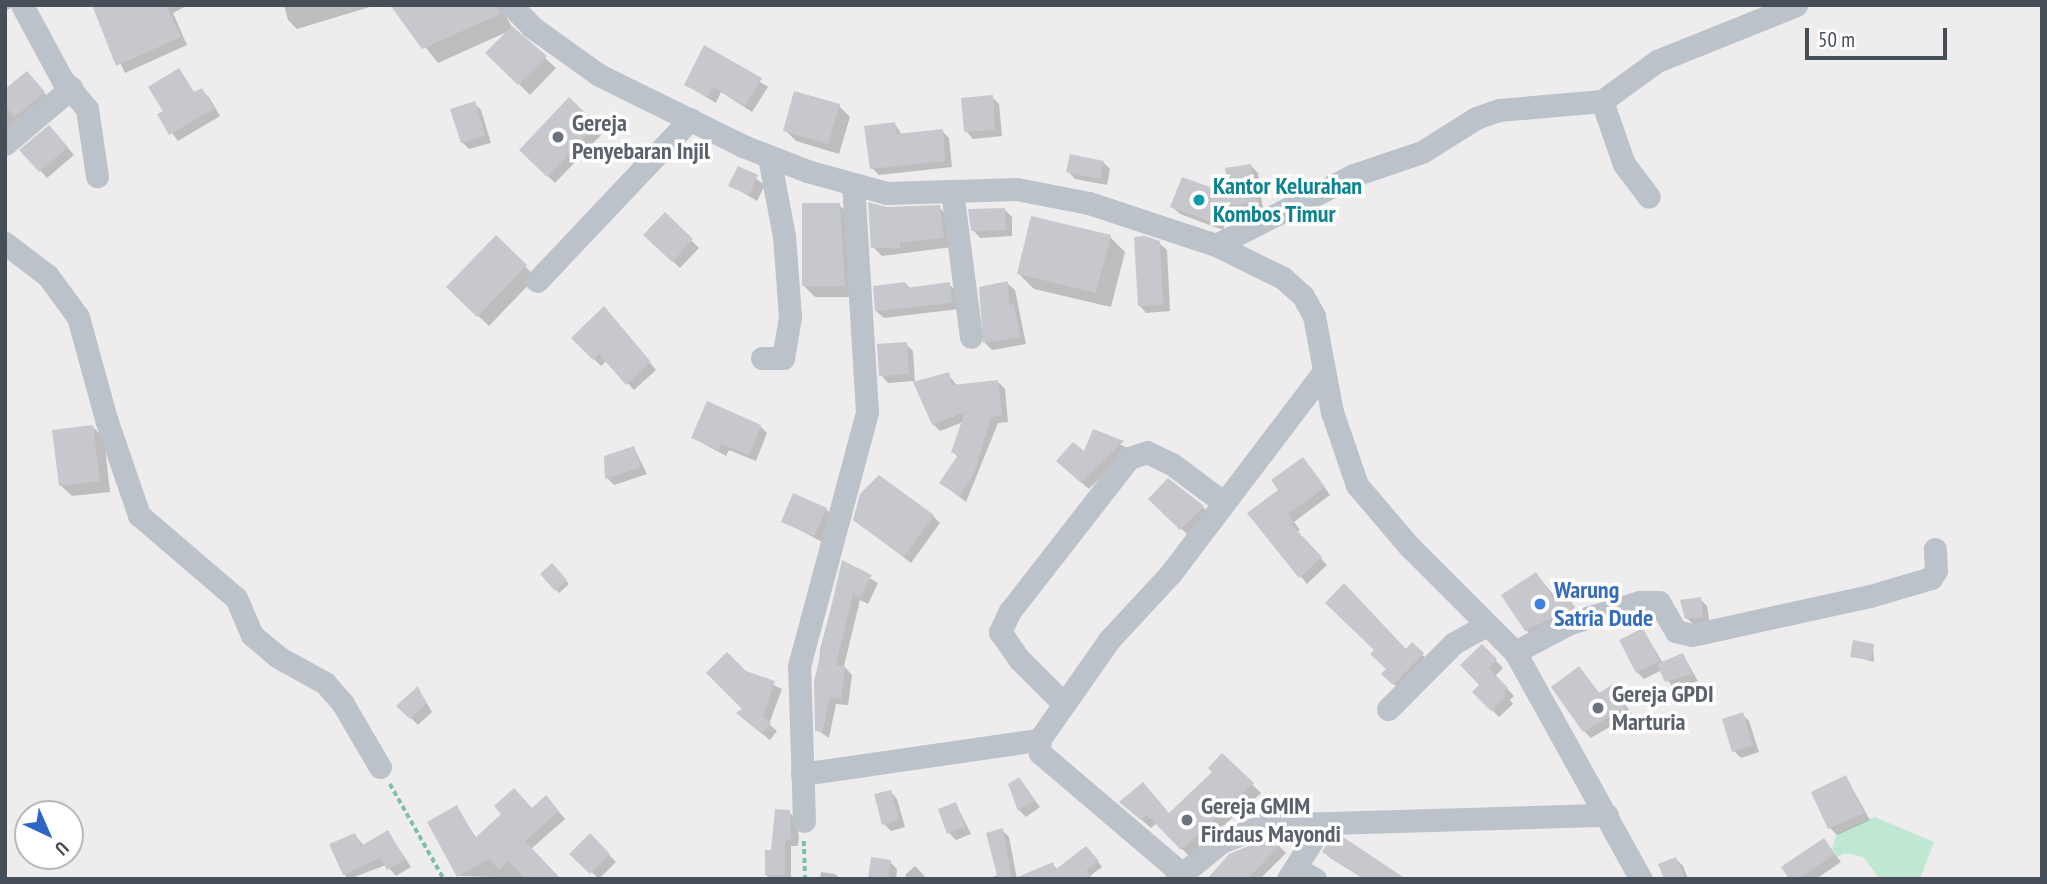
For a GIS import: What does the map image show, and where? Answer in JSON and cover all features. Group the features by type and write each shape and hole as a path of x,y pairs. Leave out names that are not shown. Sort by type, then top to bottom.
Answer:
{"street":[{"path":"511,5 532,27 599,75 769,157 853,186 887,192 1017,189 1089,203 1216,245 1283,278 1303,296 1321,338 1324,373 1357,485 1486,625 1515,652 1642,879"},
{"path":"1216,245 1240,229 1354,175 1422,152 1476,118 1499,110 1602,101 1657,61 1796,5"},
{"path":"19,9 92,124 97,176"},
{"path":"5,144 71,88"},
{"path":"1602,101 1624,164 1649,197"},
{"path":"537,281 690,119"},
{"path":"762,358 783,358 790,317 784,236 769,157"},
{"path":"804,821 799,666 867,412 853,186"},
{"path":"952,191 971,337"},
{"path":"5,243 48,276 78,317 106,419 139,515 236,598 252,635 278,657 325,683 343,704 380,767"},
{"path":"1324,373 1171,573 1109,640 1039,740 1040,753 1178,876 1245,829 1607,815"},
{"path":"1064,704 1000,632 1010,611 1129,458 1147,452 1172,464 1224,503"},
{"path":"1515,652 1570,623 1640,602 1658,602 1676,631 1692,635 1870,596 1931,578 1936,570 1935,550"},
{"path":"1388,709 1454,643 1486,625"},
{"path":"802,774 1039,740"},
{"path":"1300,875 1322,825"}],"path":[{"path":"380,767 444,879"},
{"path":"804,821 805,879"}],"green space":[{"path":"1875,817 1934,842 1920,879 1880,879 1863,857 1845,853 1837,857 1832,848 1837,834"}],"building":[{"path":"92,5 166,5 181,37 116,66"},
{"path":"390,5 497,5 500,14 422,49"},
{"path":"512,26 547,56 518,85 485,53"},
{"path":"704,45 762,78 745,106 713,87 708,97 684,85"},
{"path":"179,68 194,92 202,88 214,108 169,135 157,114 163,111 148,87"},
{"path":"27,71 45,92 15,117 5,106 5,89"},
{"path":"794,91 840,104 828,144 783,131"},
{"path":"993,95 995,130 964,132 961,98"},
{"name":"Gereja Penyebaran Injil","path":"569,97 597,124 547,177 519,150"},
{"path":"475,101 485,136 461,143 450,109"},
{"path":"895,122 897,134 943,129 945,161 870,169 864,126"},
{"path":"49,125 68,147 39,172 19,150"},
{"path":"1070,154 1104,161 1100,179 1066,172"},
{"path":"1251,164 1257,202 1222,207 1216,224 1170,207 1182,177 1229,194 1225,168"},
{"path":"738,166 758,175 749,195 728,186"},
{"path":"868,202 887,207 940,205 944,238 900,243 900,248 871,248"},
{"path":"802,203 840,203 845,286 802,286"},
{"path":"1005,208 1006,230 971,231 968,209"},
{"path":"665,212 693,239 672,262 643,235"},
{"path":"1031,216 1111,235 1096,293 1017,274"},
{"path":"496,235 527,265 477,317 446,287"},
{"path":"1145,236 1160,241 1163,305 1138,306 1134,237"},
{"path":"1008,281 1009,304 1014,305 1020,337 983,343 979,287"},
{"path":"905,282 906,288 950,282 952,303 875,311 873,286"},
{"path":"604,306 651,362 626,385 599,354 593,360 571,338"},
{"path":"907,342 909,374 879,376 877,344"},
{"path":"949,372 952,385 998,380 1002,415 991,417 974,474 959,496 939,483 958,455 951,452 965,412 932,425 913,382"},
{"path":"707,401 761,425 749,455 721,444 719,450 691,438"},
{"path":"93,425 100,481 59,486 52,430"},
{"path":"1093,429 1124,441 1081,483 1056,461 1073,442 1084,451"},
{"path":"634,446 641,467 605,479 604,456"},
{"path":"1303,457 1325,487 1288,514 1294,522 1291,524 1322,557 1299,578 1247,513 1278,490 1271,480"},
{"path":"879,475 934,515 904,557 853,520 860,494"},
{"path":"1168,478 1204,506 1180,530 1148,499"},
{"path":"793,493 827,508 814,536 781,522"},
{"path":"842,560 872,575 860,598 853,594 836,665 845,666 841,699 830,697 822,732 815,731 814,682"},
{"path":"552,563 567,580 555,591 540,574"},
{"name":"Warung Satria Dude","path":"1536,572 1554,599 1564,592 1575,607 1525,631 1501,595"},
{"path":"1344,583 1406,649 1412,642 1424,653 1393,685 1381,674 1386,669 1370,654 1374,650 1325,603"},
{"path":"1701,597 1703,618 1685,619 1680,600"},
{"path":"1643,628 1660,661 1636,673 1619,640"},
{"path":"1853,640 1874,644 1871,660 1850,657"},
{"path":"1482,644 1497,659 1489,668 1508,688 1504,692 1507,696 1491,711 1472,692 1479,685 1460,665"},
{"path":"727,652 746,671 775,681 763,716 771,723 762,734 736,713 742,709 706,673"},
{"path":"1683,653 1692,674 1665,682 1657,664"},
{"path":"1579,666 1599,693 1613,684 1627,707 1583,732 1551,687"},
{"path":"418,686 426,704 410,719 396,706"},
{"path":"1743,712 1753,745 1732,752 1722,719"},
{"path":"1222,753 1254,783 1181,850 1147,815 1141,820 1119,802 1143,782 1169,813 1212,772 1208,768"},
{"path":"1846,775 1864,813 1828,829 1811,792"},
{"path":"1019,777 1035,800 1018,811 1008,784"},
{"path":"514,788 532,808 546,795 559,811 525,841 561,879 525,879 509,861 499,870 489,859 457,877 427,822 457,805 475,838 501,814 494,806"},
{"path":"891,790 899,820 882,825 874,794"},
{"path":"956,802 965,827 947,834 938,809"},
{"path":"775,809 790,810 791,840 785,839 785,875 765,875 765,850 771,850"},
{"path":"1003,828 1012,879 998,879 986,833"},
{"path":"388,830 405,860 387,870 380,858 343,875 329,844 355,833 361,846"},
{"path":"590,833 610,854 590,874 569,854"},
{"path":"1331,837 1343,837 1406,879 1365,879 1322,852"},
{"path":"1824,838 1835,854 1798,879 1789,879 1781,867"},
{"path":"1266,839 1275,839 1280,845 1247,879 1207,879 1229,854"},
{"path":"1086,846 1099,861 1086,871 1094,879 1013,879 1053,862 1055,870"},
{"path":"871,857 891,860 888,879 868,879"},
{"path":"1676,857 1685,879 1664,879 1658,864"}],"place":[{"name":"Gereja Penyebaran Injil","path":"558,137"},
{"name":"Kantor Kelurahan Kombos Timur","path":"1199,200"},
{"name":"Warung Satria Dude","path":"1540,604"},
{"name":"Gereja GPDI Marturia","path":"1598,708"},
{"name":"Gereja GMIM Firdaus Mayondi","path":"1187,820"}]}
